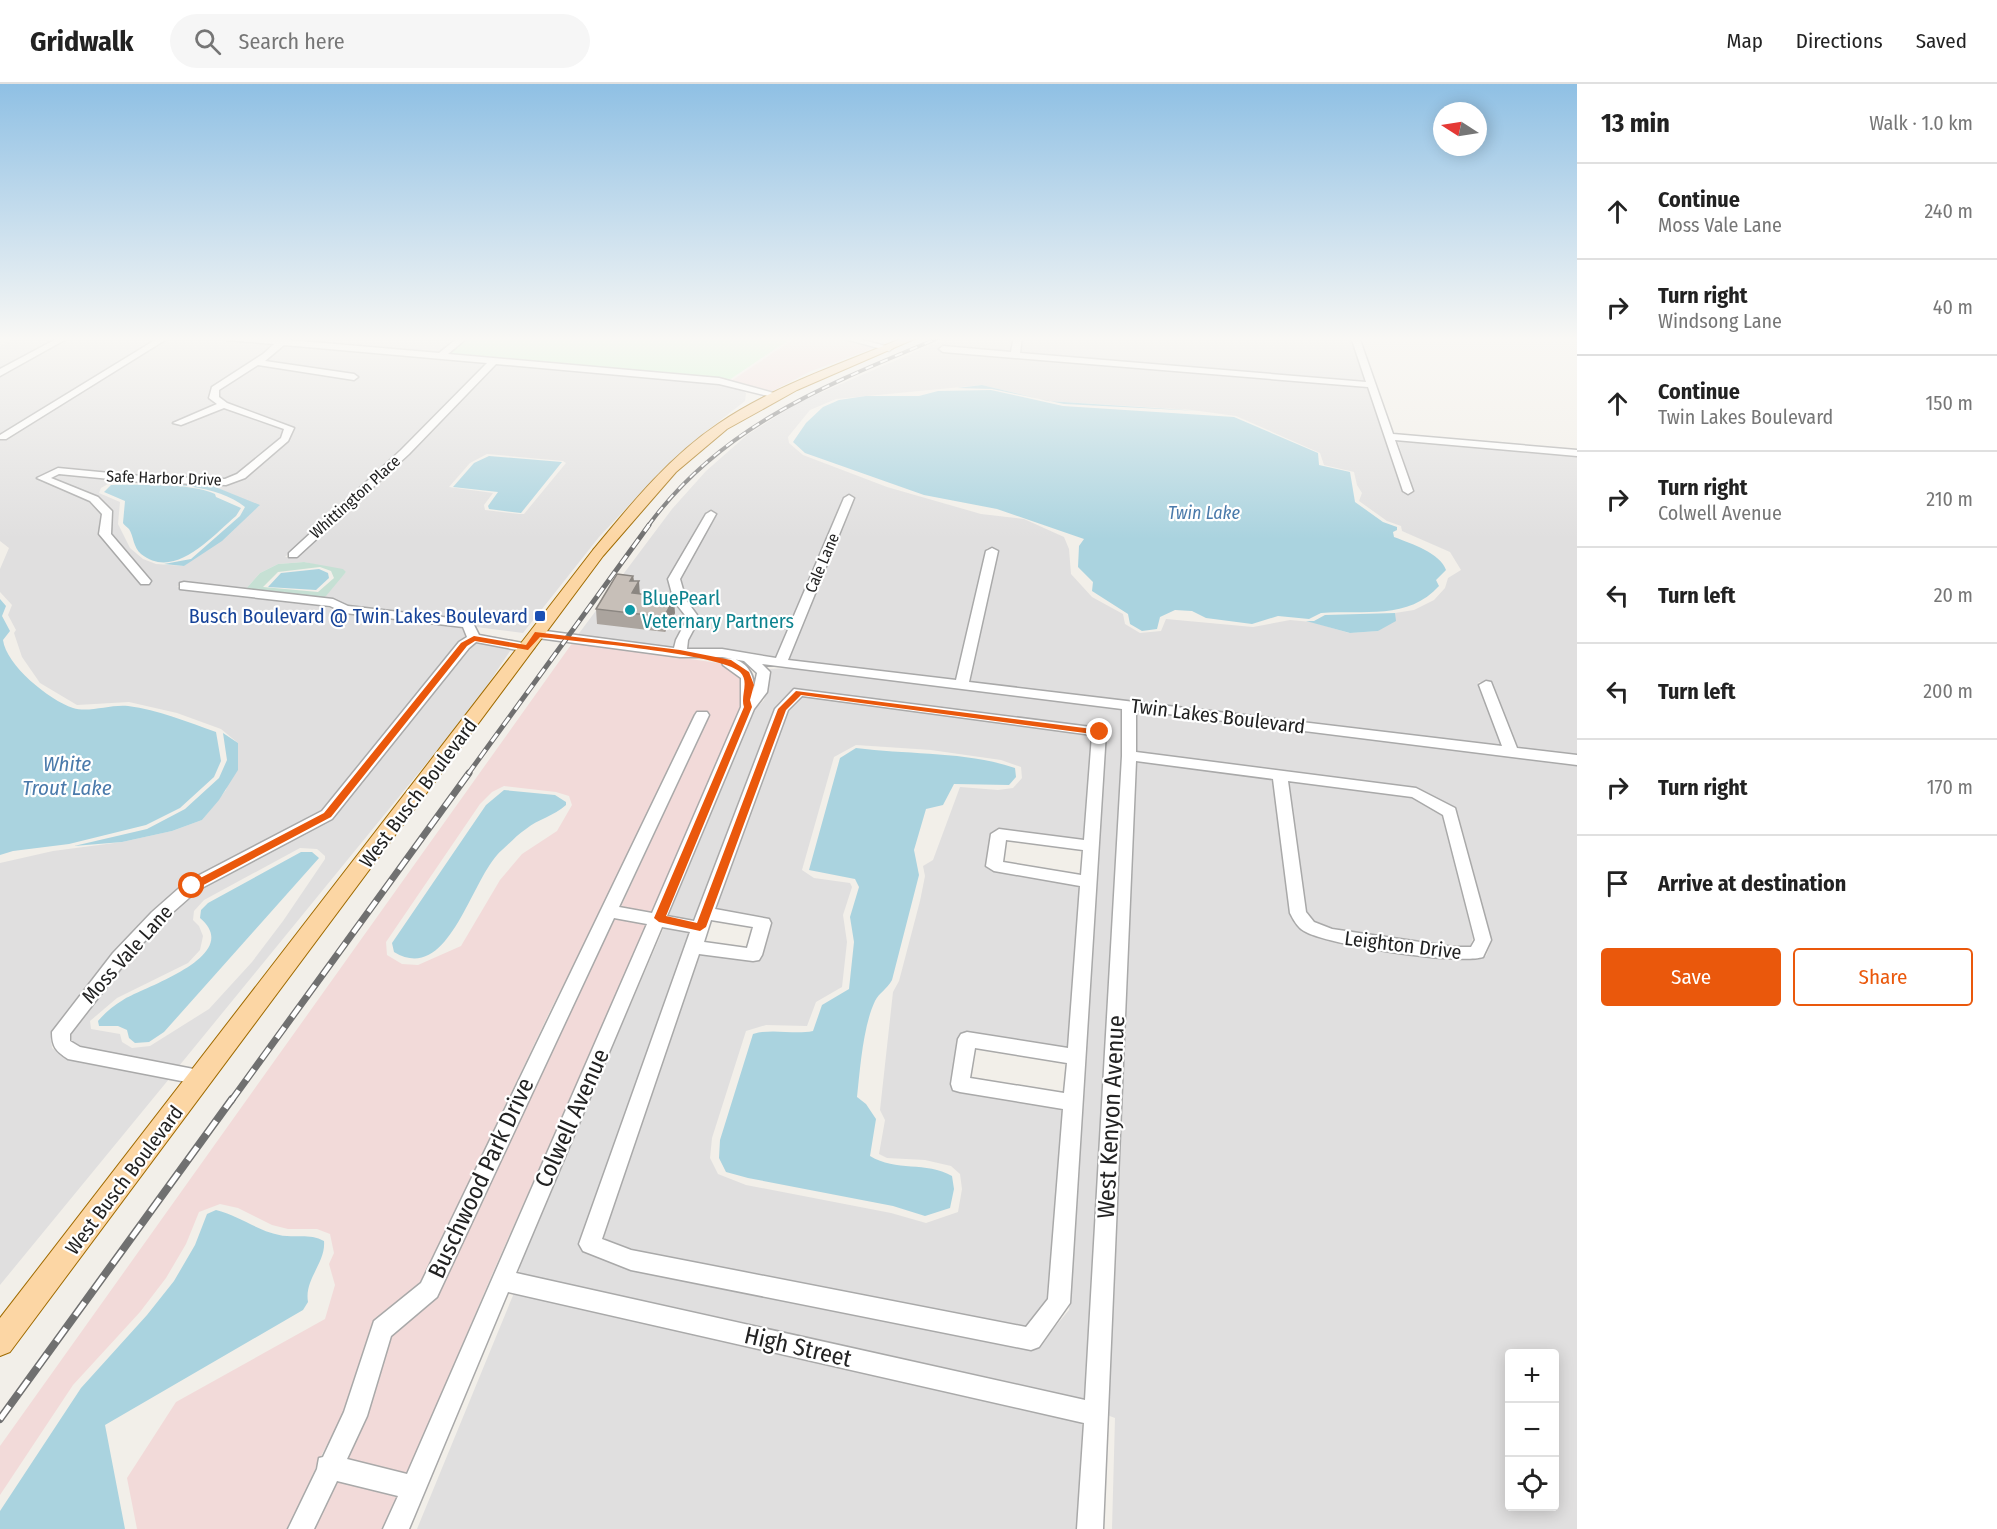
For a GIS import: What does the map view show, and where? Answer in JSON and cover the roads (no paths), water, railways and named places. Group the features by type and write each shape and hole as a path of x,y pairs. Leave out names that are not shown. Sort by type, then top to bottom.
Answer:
{"main road":[{"name":"West Busch Boulevard","path":"0,1342 598,553 654,486 723,427 760,404"}],"street":[{"path":"3,437 56,404"},
{"name":"Whittington Place","path":"293,555 405,452 452,404"},
{"path":"1380,404 1408,491"},
{"path":"178,423 224,405"},
{"name":"Safe Harbor Drive","path":"145,581 105,534 108,513 94,499 42,478 58,471 179,482 226,482 241,476 285,439 289,428 224,405"},
{"path":"1391,437 1577,453"},
{"name":"Cale Lane","path":"784,663 849,498"},
{"path":"680,652 682,640 691,623 691,615 680,601 674,579 711,514"},
{"path":"962,684 992,551"},
{"path":"184,586 333,603 345,609 468,624 474,638"},
{"name":"Twin Lakes Boulevard","path":"474,638 680,652 705,651 753,661"},
{"name":"Moss Vale Lane","path":"202,1077 75,1054 61,1044 61,1032 119,958 158,916 192,886 327,815 464,645 474,638"},
{"name":"Twin Lakes Boulevard","path":"680,652 728,662 784,663 1577,760"},
{"name":"Colwell Avenue","path":"396,1529 748,707 757,699 762,686 763,672 753,661"},
{"name":"Colwell Avenue","path":"728,662 740,668 748,676 750,685 746,700 748,707"},
{"path":"1486,686 1511,752"},
{"path":"799,692 1100,732 1089,882 1059,1303 1031,1339 631,1260 590,1244 693,947 782,709 799,692"},
{"name":"West Kenyon Avenue","path":"1090,1529 1129,756 1129,705"},
{"name":"Buschwood Park Drive","path":"301,1529 328,1467 355,1416 382,1329 429,1290 560,1010 611,911 702,715"},
{"name":"Leighton Drive","path":"1129,756 1280,775 1416,793 1450,812 1483,940 1478,953 1454,953 1329,936 1308,926 1299,913 1280,775"},
{"path":"1089,882 994,866 999,834 1091,846"},
{"path":"611,911 659,918 763,923 753,955 693,947"},
{"path":"1073,1103 960,1084 967,1039 1077,1057"},
{"name":"High Street","path":"501,1280 1095,1414"},
{"path":"328,1467 414,1488"}],"water":[{"name":"Twin Lake","path":"829,404 1056,404 1234,417 1318,453 1319,465 1350,472 1355,502 1383,522 1397,527 1397,530 1393,532 1394,537 1432,554 1446,570 1436,580 1439,586 1427,597 1400,609 1321,613 1309,619 1278,616 1252,624 1206,618 1192,611 1175,610 1160,617 1157,629 1142,631 1130,624 1128,614 1092,591 1093,582 1078,567 1079,546 1084,539 997,509 924,495 805,453 793,442 806,423"},
{"path":"1072,404 1102,404 1200,411"},
{"path":"489,456 562,462 521,513 489,509 488,506 498,492 453,487 474,463"},
{"path":"146,480 208,484 260,505 222,541 184,566 164,564 191,559 240,516 245,507 216,492 199,488 181,485 111,483"},
{"path":"111,485 164,485 205,490 241,508 236,516 192,553 167,562 154,561 138,551 129,529 123,523 125,501 104,492"},
{"path":"319,569 328,573 329,578 316,590 268,587 281,573"},
{"name":"White Trout Lake","path":"0,599 6,606 2,616 10,631 3,640 6,650 20,670 41,690 73,708 86,710 128,706 150,710 216,732 221,761 214,777 180,808 146,825 69,844 13,851 0,855"},
{"path":"1395,613 1396,621 1378,631 1350,633 1306,621 1314,621 1325,615"},
{"path":"223,733 238,743 238,770 219,800 202,820 172,831 122,842 74,846 147,829 185,809 219,778 227,760"},
{"path":"856,748 957,756 1015,768 1016,777 1009,785 954,784 943,805 926,809 914,850 919,875 892,980 875,1001 865,1035 857,1097 866,1104 876,1119 870,1156 890,1164 932,1169 952,1176 954,1189 950,1208 925,1216 893,1206 726,1172 719,1158 720,1140 753,1034 813,1031 822,1005 849,989 854,942 850,917 859,887 855,879 809,870 840,758"},
{"path":"504,790 555,795 566,802 566,805 531,826 502,850 491,863 445,942 430,954 413,958 394,952 392,943 486,805"},
{"path":"301,852 312,852 319,858 164,1032 149,1042 135,1043 129,1038 127,1030 118,1026 99,1026 98,1021 116,1004 168,978 201,957 210,945 210,932 200,918 201,910 208,903"},
{"path":"216,1210 278,1235 310,1237 324,1241 322,1257 309,1286 308,1302 303,1310 105,1425 125,1529 0,1529 0,1511 81,1388 147,1315 174,1281 195,1245 207,1214"}],"railway":[{"path":"648,526 677,491 709,460 744,434 793,404"},
{"path":"468,774 649,525"},
{"path":"231,1101 469,773"},
{"path":"0,1419 232,1099"}],"place":[{"name":"BluePearl Veternary Partners","path":"630,610"},
{"name":"Busch Boulevard @ Twin Lakes Boulevard","path":"540,616"}]}
